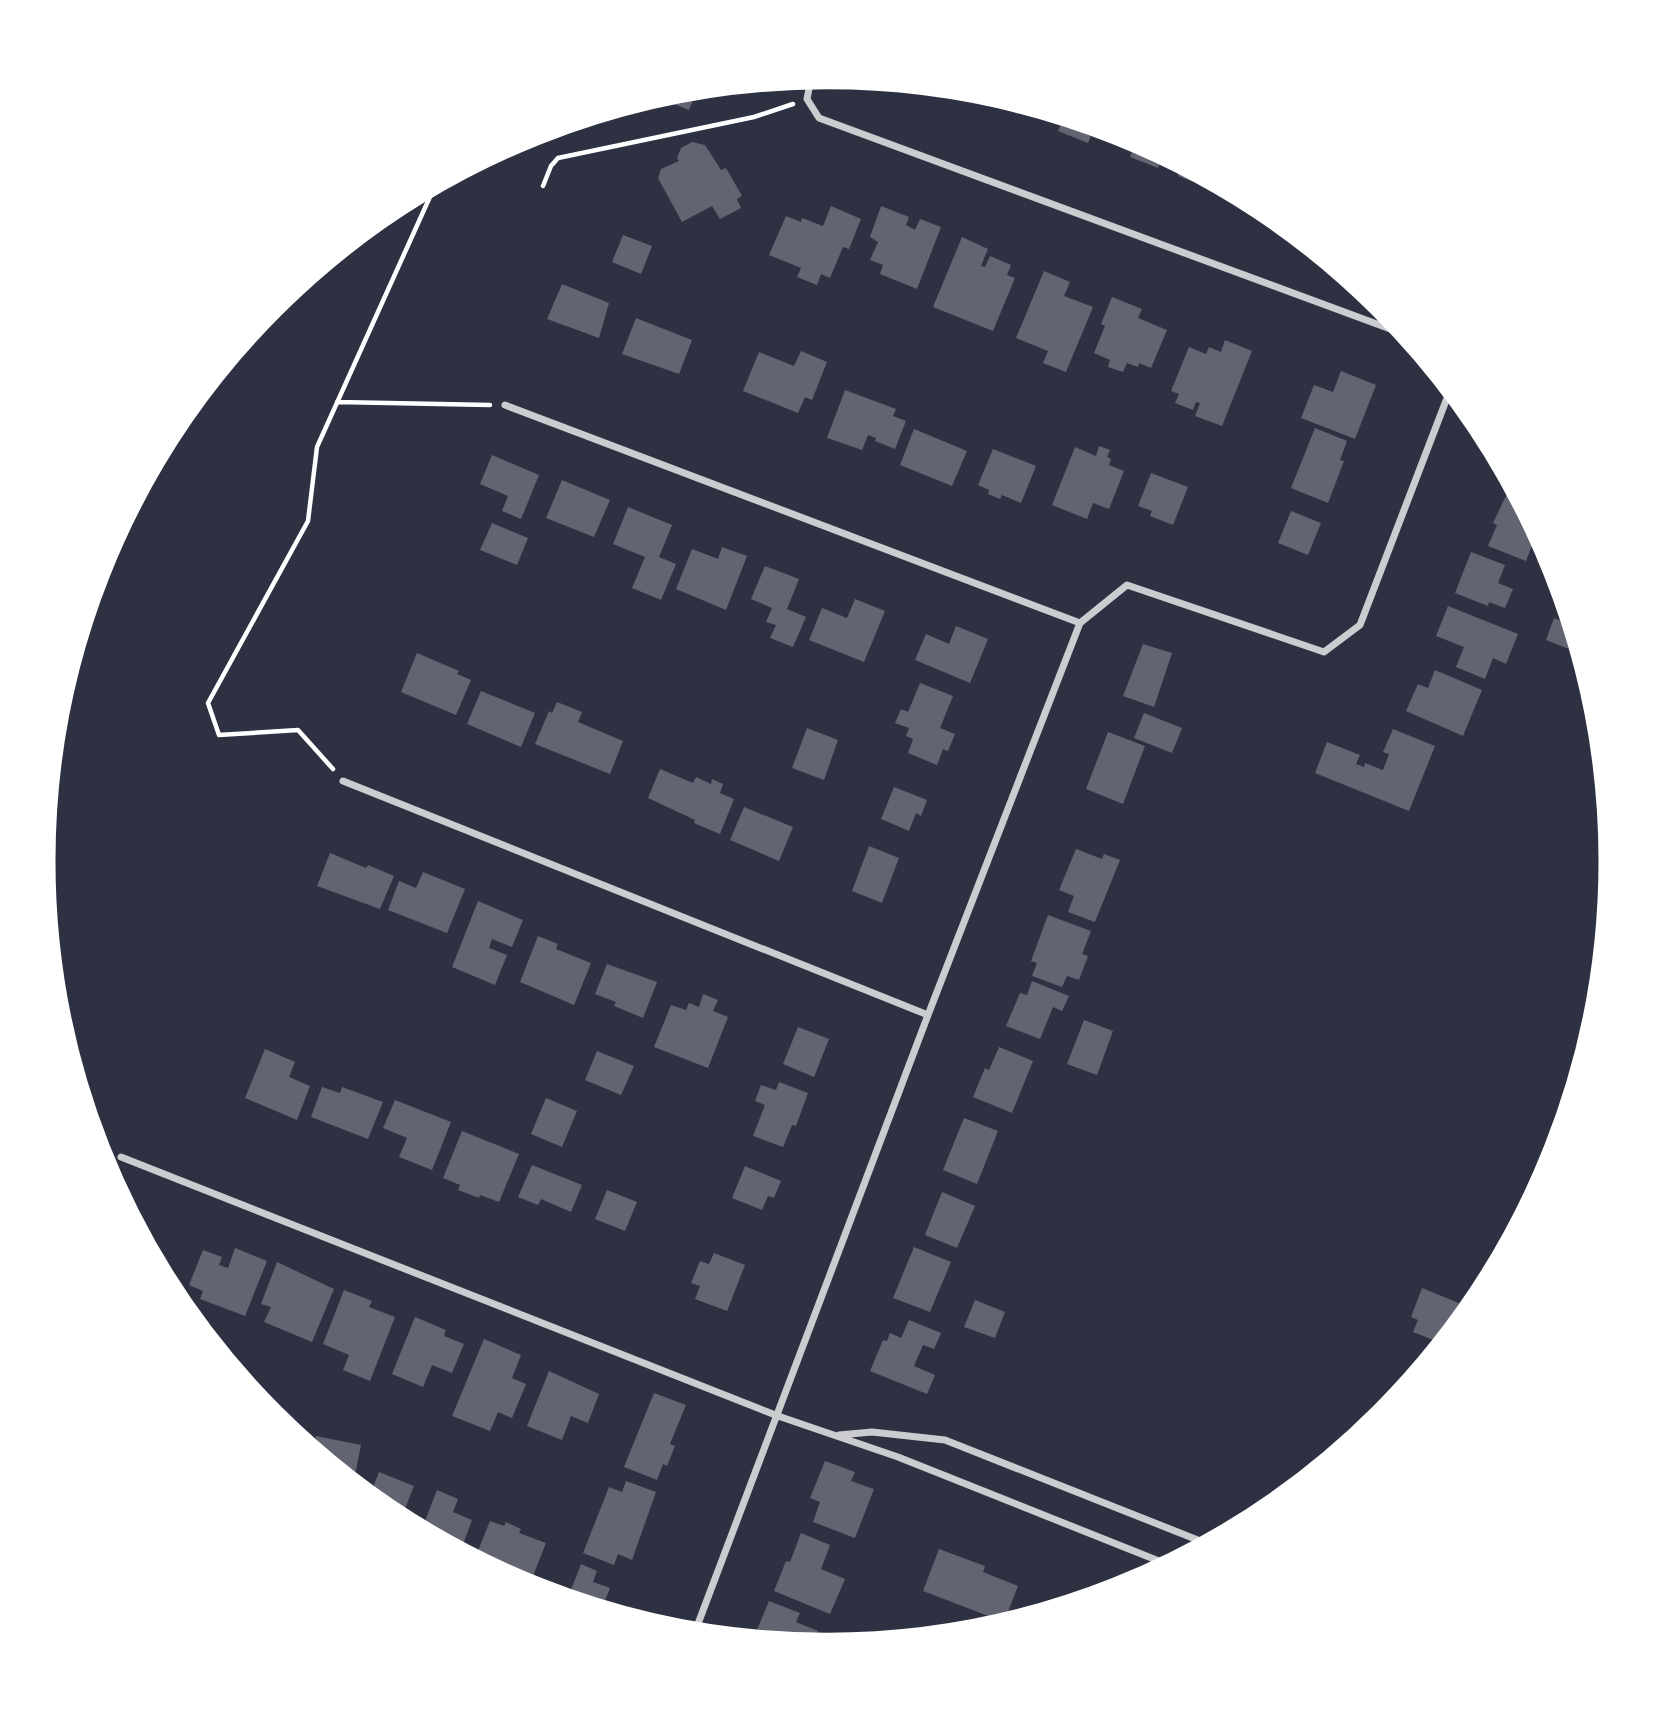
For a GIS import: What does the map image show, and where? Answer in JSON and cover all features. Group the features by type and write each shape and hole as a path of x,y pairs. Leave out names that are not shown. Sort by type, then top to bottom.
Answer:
{"street":[{"path":"810,85 807,99 819,118 1394,330"},
{"path":"697,1627 928,1015 1080,623 1127,585 1324,652 1360,625 1448,395"},
{"path":"505,405 1080,623"},
{"path":"343,781 928,1015"},
{"path":"121,1157 778,1416 898,1457 1162,1562"},
{"path":"835,1435 872,1432 946,1440 1202,1542"}],"path":[{"path":"543,186 551,166 558,158 754,117 807,99"},
{"path":"343,781 298,730 219,735 208,703 308,521 317,447 431,194"},
{"path":"337,402 505,405"}],"building":[{"path":"694,97 689,110 668,102"},
{"path":"981,101 1020,109 1018,114"},
{"path":"1062,121 1092,132 1088,143 1058,131"},
{"path":"692,142 705,145 721,170 726,168 742,196 737,199 741,208 720,219 712,206 682,222 658,178 661,169 679,161 677,158 681,148"},
{"path":"1134,148 1161,160 1158,168 1130,157"},
{"path":"1180,170 1208,185 1207,187 1178,176"},
{"path":"831,206 861,219 849,249 843,247 830,278 821,274 817,285 797,277 801,268 769,255 786,216 801,222 802,218 823,226"},
{"path":"881,206 909,217 906,225 915,230 920,219 941,227 917,289 880,274 883,265 870,260 878,242 870,237"},
{"path":"623,235 652,246 641,274 612,262"},
{"path":"962,237 988,249 981,266 985,267 990,256 1011,265 1007,275 1015,278 993,331 933,307"},
{"path":"1044,271 1070,282 1064,296 1093,307 1066,372 1043,363 1048,351 1016,338"},
{"path":"562,284 609,303 599,338 547,319"},
{"path":"1112,297 1142,309 1138,318 1167,330 1151,368 1139,363 1138,367 1127,363 1123,372 1108,367 1110,360 1094,353 1105,326 1101,324"},
{"path":"636,318 692,340 679,374 622,354"},
{"path":"1225,340 1252,351 1222,426 1195,416 1200,403 1196,402 1193,410 1175,403 1179,394 1171,391 1189,347 1206,354 1209,347 1221,352"},
{"path":"801,351 827,362 812,400 805,397 798,413 743,391 759,352 794,366"},
{"path":"1341,371 1376,385 1355,439 1301,418 1314,385 1333,392"},
{"path":"845,390 896,409 893,416 906,421 895,449 875,441 876,438 868,435 862,450 827,438"},
{"path":"1315,428 1347,441 1340,460 1344,461 1328,503 1291,488"},
{"path":"914,429 967,451 952,486 900,465"},
{"path":"1099,446 1110,450 1107,457 1111,459 1109,465 1124,471 1109,509 1093,503 1087,519 1052,505 1075,447 1096,456"},
{"path":"993,449 1036,466 1021,503 1002,495 1000,499 988,494 989,490 978,485"},
{"path":"492,455 539,475 521,519 502,511 508,496 480,484"},
{"path":"1151,473 1188,487 1173,525 1150,516 1152,511 1138,506"},
{"path":"562,480 610,500 594,537 546,518"},
{"path":"1509,490 1534,540 1526,561 1488,546 1497,525 1493,523"},
{"path":"628,507 672,525 659,557 676,564 661,600 632,588 645,557 613,544"},
{"path":"1291,511 1321,523 1308,555 1278,543"},
{"path":"492,523 528,538 517,565 480,550"},
{"path":"722,547 747,556 726,610 676,589 692,549 718,559"},
{"path":"1471,552 1505,565 1498,583 1513,589 1505,608 1489,602 1488,606 1455,593"},
{"path":"765,566 799,579 787,609 806,617 793,647 770,638 776,625 766,622 772,608 751,599"},
{"path":"855,599 885,611 864,662 809,640 822,608 847,618"},
{"path":"1448,606 1518,634 1506,664 1493,658 1485,679 1456,667 1464,647 1436,636"},
{"path":"1554,618 1566,623 1575,652 1546,640"},
{"path":"956,626 988,639 970,683 915,660 926,634 949,644"},
{"path":"1143,644 1172,653 1154,707 1123,696"},
{"path":"417,653 459,671 457,674 471,680 456,715 401,692"},
{"path":"1435,670 1482,690 1463,736 1406,711 1418,684 1428,688"},
{"path":"920,683 953,696 940,728 955,734 948,751 943,749 937,765 908,753 913,739 906,736 909,728 895,723 901,709 908,712"},
{"path":"481,691 535,713 521,747 467,724"},
{"path":"557,702 582,712 578,722 623,741 610,774 535,744 549,711 552,713"},
{"path":"1144,713 1182,728 1172,753 1134,738"},
{"path":"807,728 838,740 824,780 792,768"},
{"path":"1393,729 1435,746 1409,811 1315,773 1327,742 1360,755 1356,764 1364,767 1365,763 1383,770 1389,754 1383,752"},
{"path":"1108,732 1145,746 1123,804 1086,789"},
{"path":"660,769 693,783 696,777 711,784 712,779 723,784 720,793 734,799 720,834 648,798"},
{"path":"894,787 927,800 921,816 916,813 909,831 881,819"},
{"path":"744,807 793,827 779,861 730,840"},
{"path":"869,846 899,858 882,903 852,891"},
{"path":"1076,849 1102,859 1104,854 1120,860 1095,922 1068,912 1074,896 1059,890"},
{"path":"330,853 394,876 380,909 317,886"},
{"path":"423,872 465,889 447,933 388,910 399,881 416,888"},
{"path":"478,901 523,920 512,947 492,939 489,948 507,955 495,985 452,967"},
{"path":"1048,915 1091,931 1082,954 1088,956 1079,980 1067,976 1062,987 1032,976 1037,963 1031,961"},
{"path":"538,936 558,944 556,949 591,963 574,1005 520,982"},
{"path":"607,964 657,982 643,1018 614,1006 616,1002 595,994"},
{"path":"1032,981 1069,996 1062,1011 1053,1007 1040,1039 1006,1026 1020,993 1027,995"},
{"path":"703,994 718,1000 713,1011 728,1017 708,1068 654,1047 671,1005 686,1010 689,1003 699,1007"},
{"path":"1084,1020 1113,1031 1097,1075 1067,1064"},
{"path":"798,1027 829,1039 814,1077 783,1064"},
{"path":"999,1047 1033,1061 1012,1113 973,1097 985,1068 989,1070"},
{"path":"265,1049 295,1062 289,1077 310,1086 297,1120 245,1098"},
{"path":"597,1051 634,1066 621,1095 585,1080"},
{"path":"779,1082 808,1093 796,1126 792,1125 783,1147 753,1136 765,1105 755,1101 761,1085 776,1090"},
{"path":"322,1087 340,1093 342,1087 383,1102 368,1139 311,1117"},
{"path":"546,1098 577,1111 562,1147 531,1134"},
{"path":"395,1100 451,1122 432,1170 399,1157 407,1138 383,1128"},
{"path":"964,1118 998,1131 977,1184 943,1170"},
{"path":"462,1131 519,1154 499,1202 458,1190 460,1185 443,1178"},
{"path":"532,1165 582,1185 571,1212 541,1199 538,1205 518,1197"},
{"path":"745,1166 781,1181 774,1198 768,1196 762,1210 732,1198"},
{"path":"607,1190 637,1202 625,1231 595,1219"},
{"path":"942,1192 975,1206 957,1248 925,1235"},
{"path":"914,1247 951,1262 930,1312 893,1298"},
{"path":"235,1248 267,1261 245,1316 200,1299 203,1291 189,1285 203,1250 222,1257 219,1265 228,1268"},
{"path":"714,1253 745,1265 727,1311 695,1299 700,1286 691,1283 700,1261 709,1264"},
{"path":"277,1262 334,1289 312,1342 264,1322 271,1307 261,1304"},
{"path":"1422,1288 1464,1305 1438,1342 1413,1332 1418,1320 1411,1317"},
{"path":"344,1290 372,1301 369,1307 395,1317 370,1381 343,1370 349,1355 323,1344"},
{"path":"975,1300 1005,1312 995,1338 964,1327"},
{"path":"415,1317 446,1330 444,1336 464,1344 452,1373 432,1365 423,1387 392,1374"},
{"path":"909,1320 941,1333 934,1349 923,1345 914,1366 935,1375 927,1394 870,1371 883,1340 887,1341 890,1333 901,1338"},
{"path":"484,1339 521,1355 512,1378 526,1384 512,1418 498,1412 490,1431 452,1416"},
{"path":"549,1371 599,1394 588,1423 571,1416 562,1440 527,1426"},
{"path":"654,1393 686,1405 670,1444 675,1446 667,1466 663,1464 657,1480 624,1467"},
{"path":"316,1436 361,1445 354,1478 315,1445"},
{"path":"825,1461 855,1472 851,1481 874,1489 855,1538 813,1522 820,1502 810,1498"},
{"path":"379,1472 414,1486 404,1511 409,1515 396,1507 372,1490"},
{"path":"626,1481 656,1492 632,1560 618,1554 614,1565 583,1553 609,1487 622,1492"},
{"path":"437,1490 458,1499 453,1512 472,1520 462,1546 424,1524"},
{"path":"490,1521 504,1526 506,1522 521,1529 519,1533 546,1543 532,1580 477,1554"},
{"path":"801,1533 830,1545 821,1569 845,1579 830,1614 774,1591 786,1561 790,1562"},
{"path":"939,1549 985,1566 983,1572 1018,1586 1006,1617 997,1619 923,1591"},
{"path":"581,1564 597,1571 593,1582 610,1588 603,1605 570,1594"},
{"path":"769,1601 800,1613 796,1622 818,1631 815,1638 755,1635"}]}
